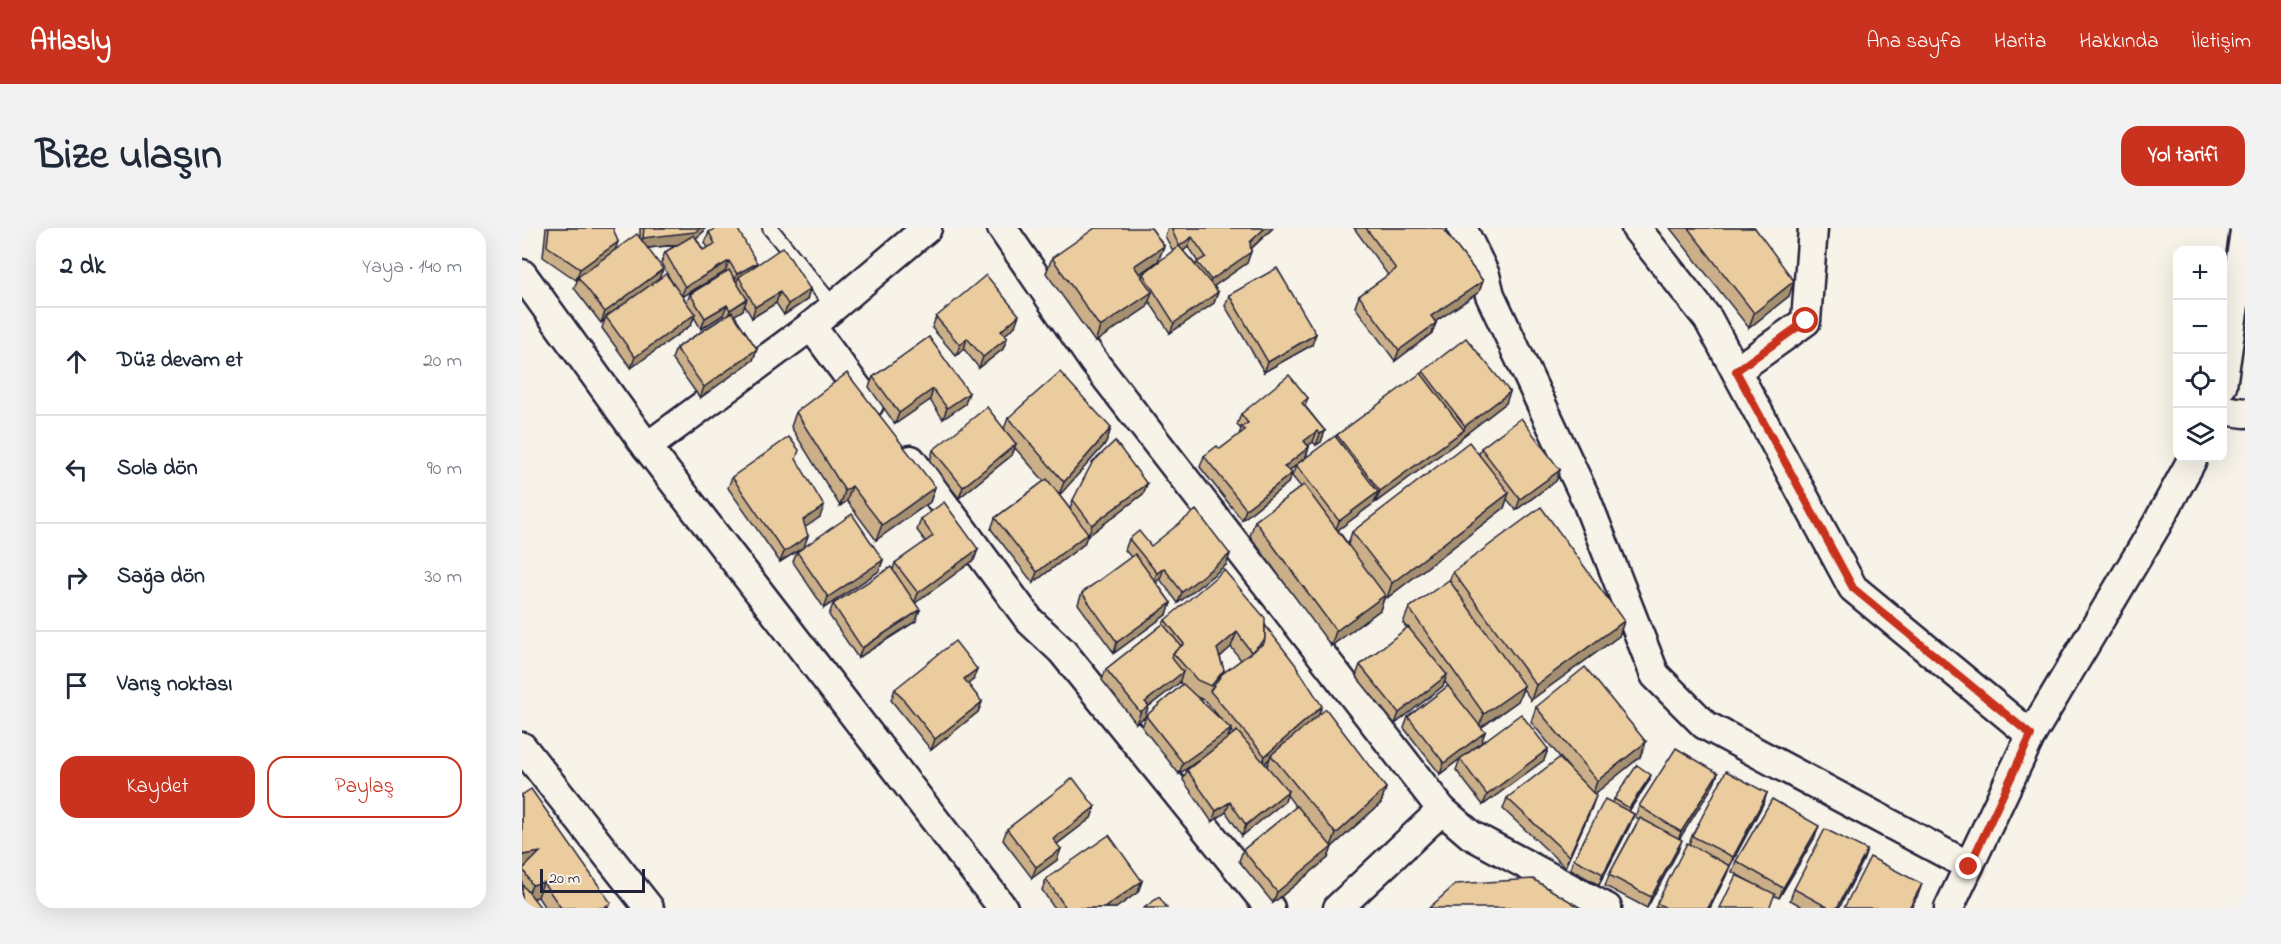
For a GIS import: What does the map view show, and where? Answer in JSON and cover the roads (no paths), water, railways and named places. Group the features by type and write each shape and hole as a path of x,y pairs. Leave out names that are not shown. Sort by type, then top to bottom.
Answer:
{"street":[{"path":"1002,228 1094,362 1442,810 1471,835 1607,908"},
{"path":"1462,228 1485,275 1490,295 1586,499 1655,675 1705,725 1969,867"},
{"path":"1636,228 1708,320 1853,588 2031,735"},
{"path":"1736,371 1806,321 1813,228"},
{"path":"647,447 811,326 925,229"},
{"path":"2227,358 2245,231"},
{"path":"522,274 647,447 1003,908"},
{"path":"811,326 1030,621 1062,651 1270,908"},
{"path":"2227,411 2245,413"},
{"path":"1949,908 2031,735 2157,524 2191,462"},
{"path":"522,747 644,906"},
{"path":"1338,908 1442,810"}],"lane":[{"path":"770,228 834,307"}]}
